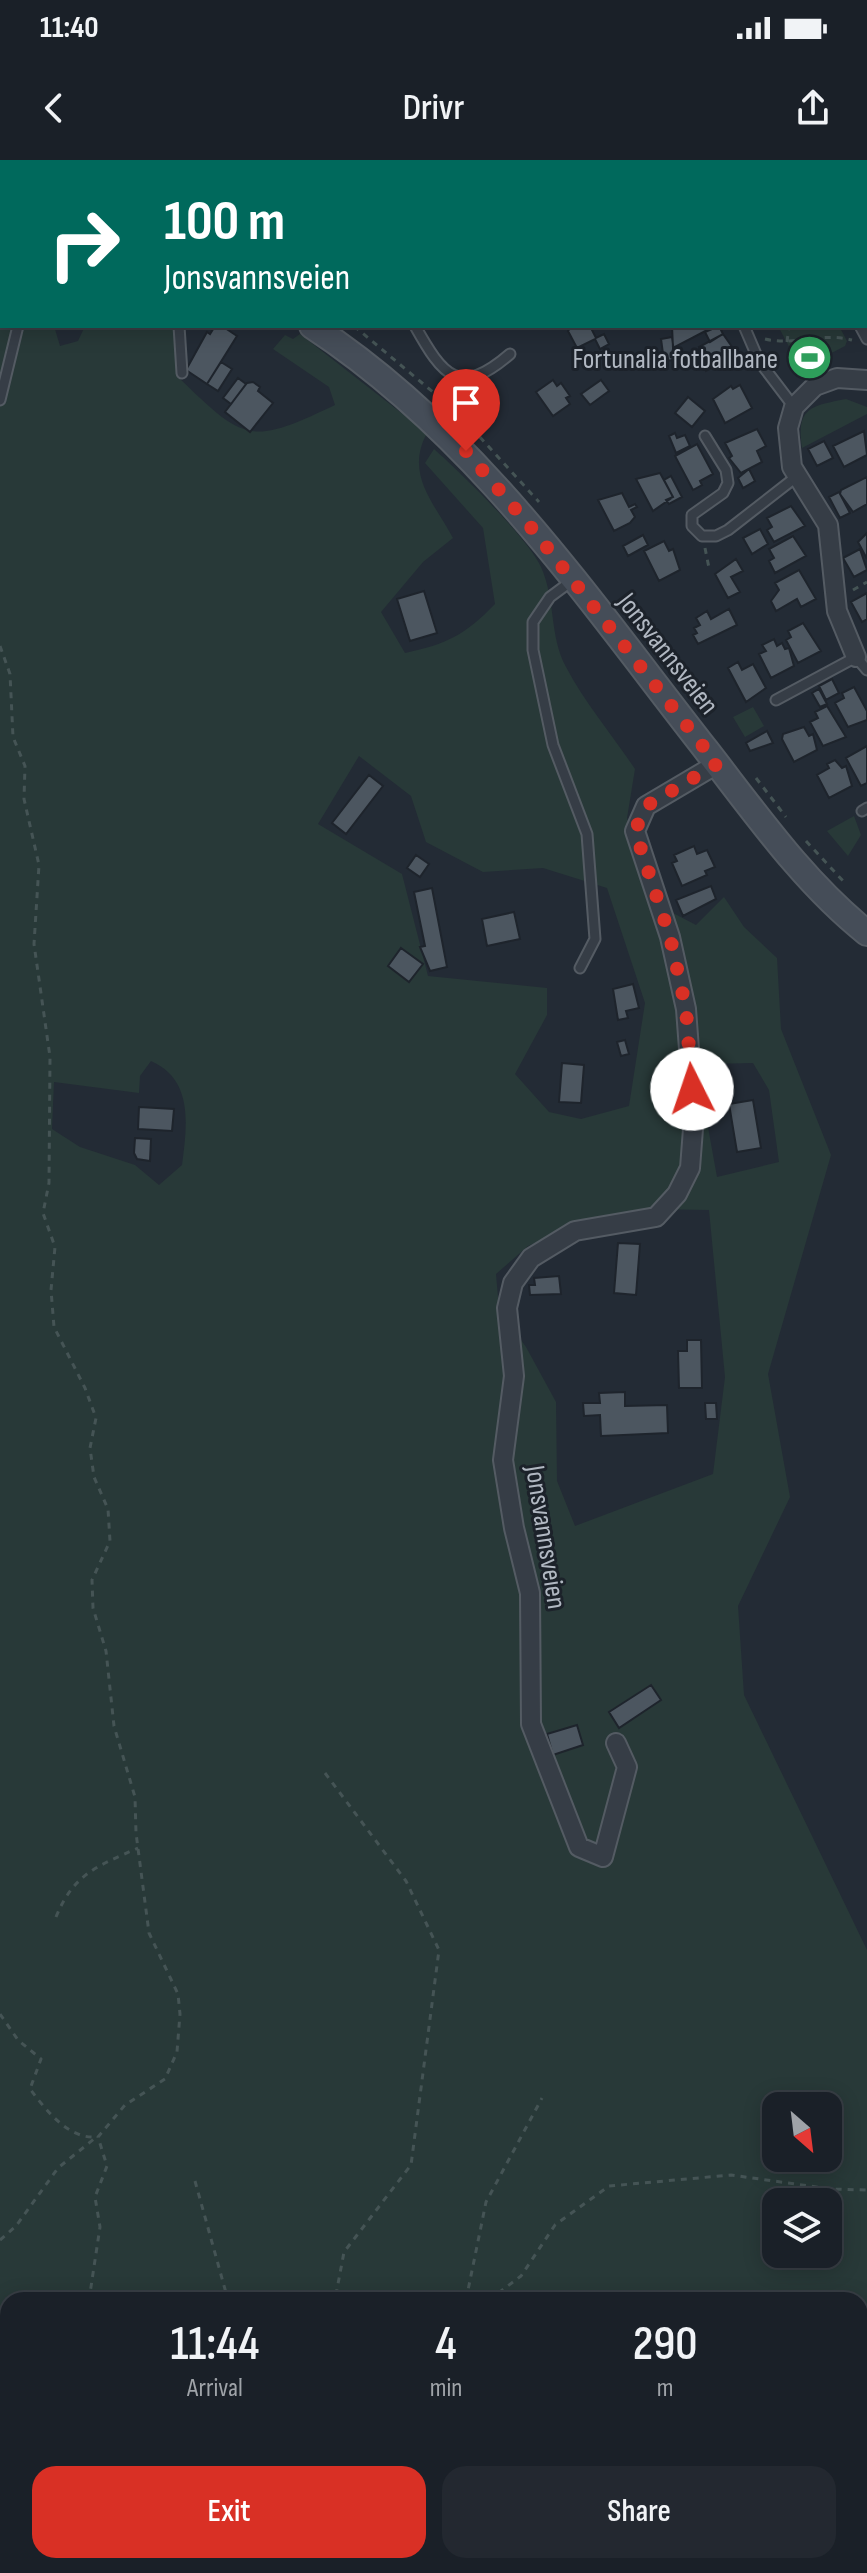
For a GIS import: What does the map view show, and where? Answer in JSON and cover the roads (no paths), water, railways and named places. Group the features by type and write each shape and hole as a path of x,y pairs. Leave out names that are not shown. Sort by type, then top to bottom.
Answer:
{"main road":[{"name":"Jonsvannsveien","path":"315,328 387,380 443,428 488,476 803,871 867,933"}],"street":[{"path":"862,664 837,611 828,525 796,477 789,442 794,407 806,392 825,381 867,380"},
{"name":"Jonsvannsveien","path":"616,1743 627,1767 603,1857 579,1847 531,1724 530,1593 514,1528 503,1460 514,1376 507,1308 513,1283 531,1258 575,1231 656,1217 677,1194 690,1168 694,1116 686,1009 670,937 635,831 646,806 717,764"}],"lane":[{"path":"0,400 18,328"},
{"path":"179,328 182,373"},
{"path":"416,328 440,366 452,378 462,381 476,377 510,354"},
{"path":"746,331 759,361 794,407"},
{"path":"705,436 726,470 728,483 723,493 692,515 692,526 702,536 716,536 728,530 796,477"},
{"path":"573,580 550,597 533,622 533,650 553,745 587,834 595,939 580,968"},
{"path":"776,700 862,664"}],"place":[{"name":"Fortunalia fotballbane","path":"809,358"}]}
